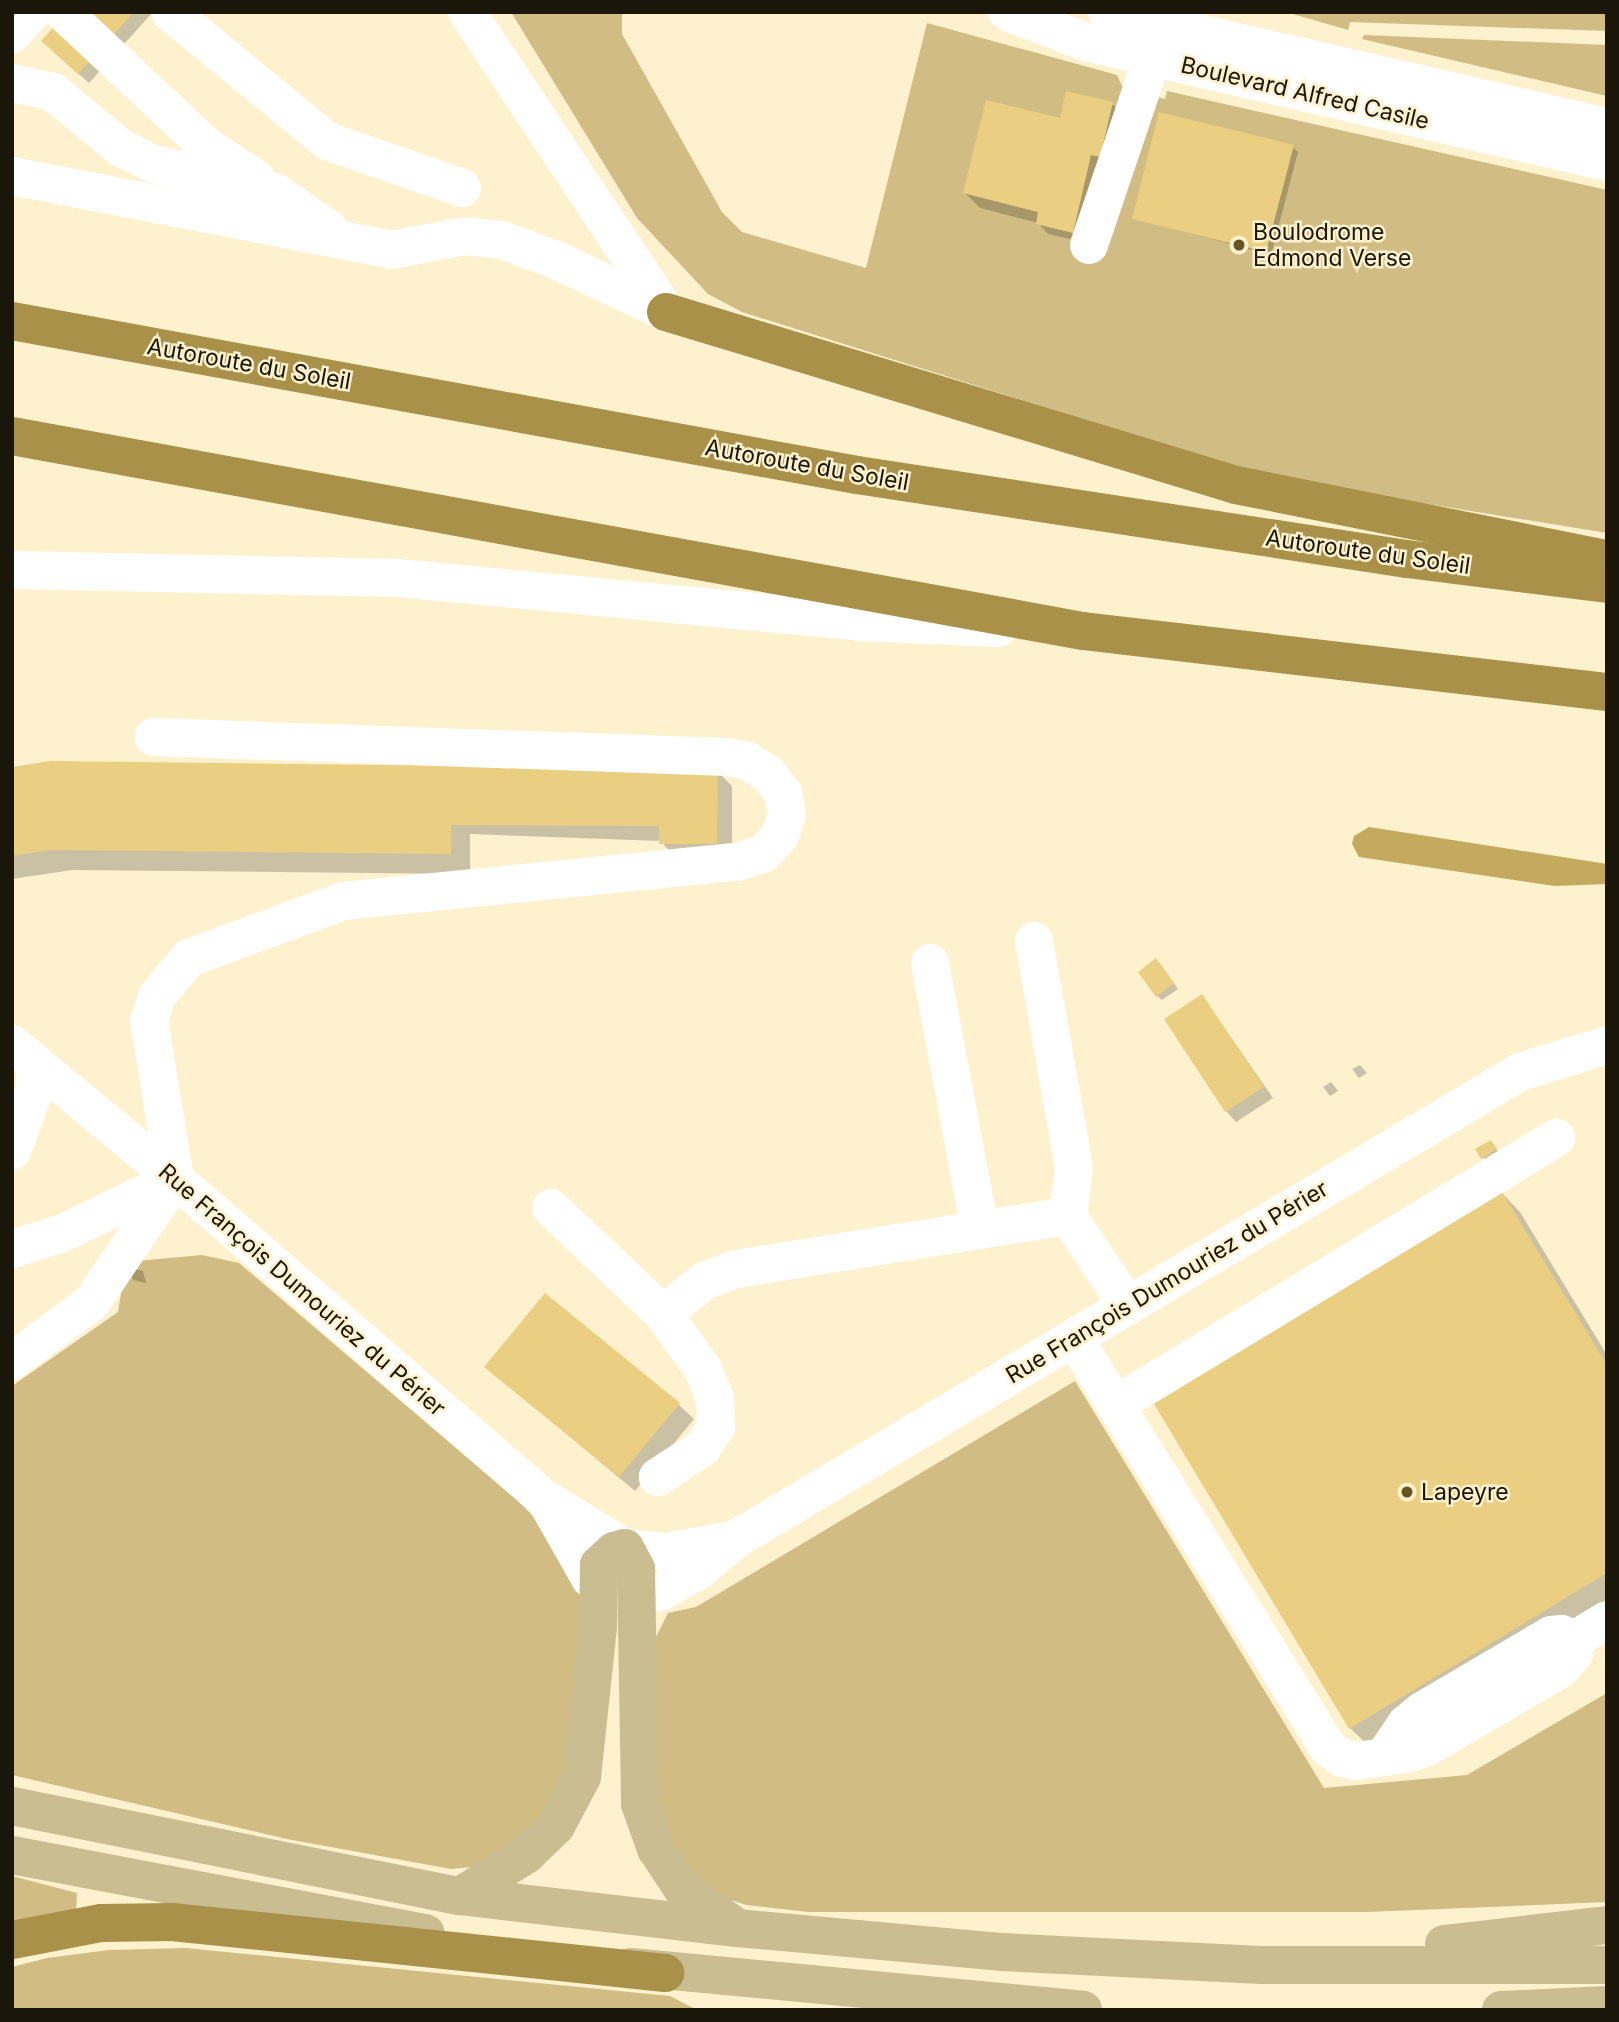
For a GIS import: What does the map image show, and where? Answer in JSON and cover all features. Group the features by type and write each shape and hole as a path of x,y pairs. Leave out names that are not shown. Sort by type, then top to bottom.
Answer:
{"highway":[{"path":"666,312 1236,485 1607,559"},
{"name":"Autoroute du Soleil","path":"12,321 857,475 1407,559 1607,584"},
{"path":"12,436 1083,631 1607,692"},
{"path":"12,1940 101,1923 172,1922 665,1973"}],"main road":[{"path":"460,1896 526,1855 556,1826 582,1777 599,1565 614,1551 625,1548 635,1561 638,1597 640,1804 656,1849 682,1888 737,1928"},
{"path":"12,1806 460,1896 737,1928 1003,1952 1261,1965 1607,1965"},
{"path":"12,1855 665,1973 1083,2010"},
{"path":"1261,1965 1607,1925"},
{"path":"1501,2010 1607,2005"}],"street":[{"path":"12,34 32,12"},
{"path":"63,12 204,144 339,237"},
{"path":"170,12 327,141 462,188"},
{"path":"467,12 666,312"},
{"name":"Boulevard Alfred Casile","path":"1007,12 1089,43 1161,32 1607,127"},
{"name":"Boulevard Alfred Casile","path":"1107,12 1161,32 1607,162"},
{"path":"1089,245 1161,32"},
{"path":"12,83 53,92 121,148 154,164 275,192"},
{"path":"12,176 339,237 391,250 465,236 502,240 554,259 666,312"},
{"path":"12,570 398,578 860,622 1083,631"},
{"path":"12,1361 91,1303 175,1178 149,1021 157,996 189,958 343,901 737,862 763,854 780,836 787,815 783,793 768,774 748,761 727,757 153,737"},
{"path":"1034,941 1074,1168 1068,1216 1128,1306"},
{"path":"930,963 979,1230"},
{"name":"Rue François Dumouriez du Périer","path":"545,1499 598,1588 609,1594 638,1597 688,1579 736,1539 1520,1072 1607,1045"},
{"path":"12,1151 35,1089 36,1063"},
{"name":"Rue François Dumouriez du Périer","path":"36,1063 175,1178 545,1499 625,1548 667,1552 736,1539"},
{"path":"1115,1405 1556,1138"},
{"path":"12,1249 63,1233 175,1178"},
{"path":"551,1208 663,1314 704,1369 715,1399 716,1427 702,1448 658,1477"},
{"path":"663,1314 704,1281 736,1269 1068,1216"},
{"path":"1074,1338 1328,1748 1356,1761 1427,1747 1562,1668 1574,1653 1570,1642 1607,1619"}],"shaded area":[{"name":"Boulodrome Edmond Verse","path":"511,12 622,12 622,34 722,212 742,232 866,268 927,23 1117,75 1123,88 1165,99 1167,91 1607,190 1607,533 1341,490 1229,465 742,312 708,294 637,218"},
{"path":"1286,12 1607,12 1607,31 1350,22 1348,30"},
{"path":"1364,35 1607,45 1607,96 1362,39"},
{"path":"1369,827 1607,864 1607,884 1555,886 1359,857 1352,844 1354,836"},
{"path":"202,1255 239,1263 518,1501 551,1534 581,1598 572,1762 541,1823 482,1866 451,1869 287,1839 12,1775 12,1386 118,1312 126,1262"},
{"path":"1075,1381 1324,1788 1467,1775 1607,1693 1607,1902 1367,1912 808,1912 746,1905 710,1893 685,1872 654,1809 654,1641 668,1613 696,1607"},
{"path":"12,1876 77,1893 76,1911 12,1924"},
{"path":"186,1948 670,1996 697,2010 12,2010 12,1967 47,1958 109,1950"}],"building":[{"path":"67,12 134,12 78,74 41,41"},
{"path":"1066,91 1113,102 1100,157 1091,155 1073,233 1036,224 1038,212 963,193 986,100 1060,118"},
{"path":"1159,112 1294,145 1266,252 1132,219"},
{"path":"50,761 718,769 717,844 659,844 659,826 451,825 451,854 51,850 12,856 12,767"},
{"path":"1156,958 1174,983 1156,997 1138,972"},
{"path":"1202,994 1264,1087 1225,1112 1164,1019"},
{"path":"1491,1140 1497,1149 1481,1159 1475,1149"},
{"name":"Lapeyre","path":"1500,1189 1607,1365 1607,1573 1349,1729 1151,1399"},
{"path":"545,1293 680,1403 619,1477 484,1367"}],"place":[{"name":"Boulodrome Edmond Verse","path":"1239,245"},
{"name":"Lapeyre","path":"1407,1492"}]}
